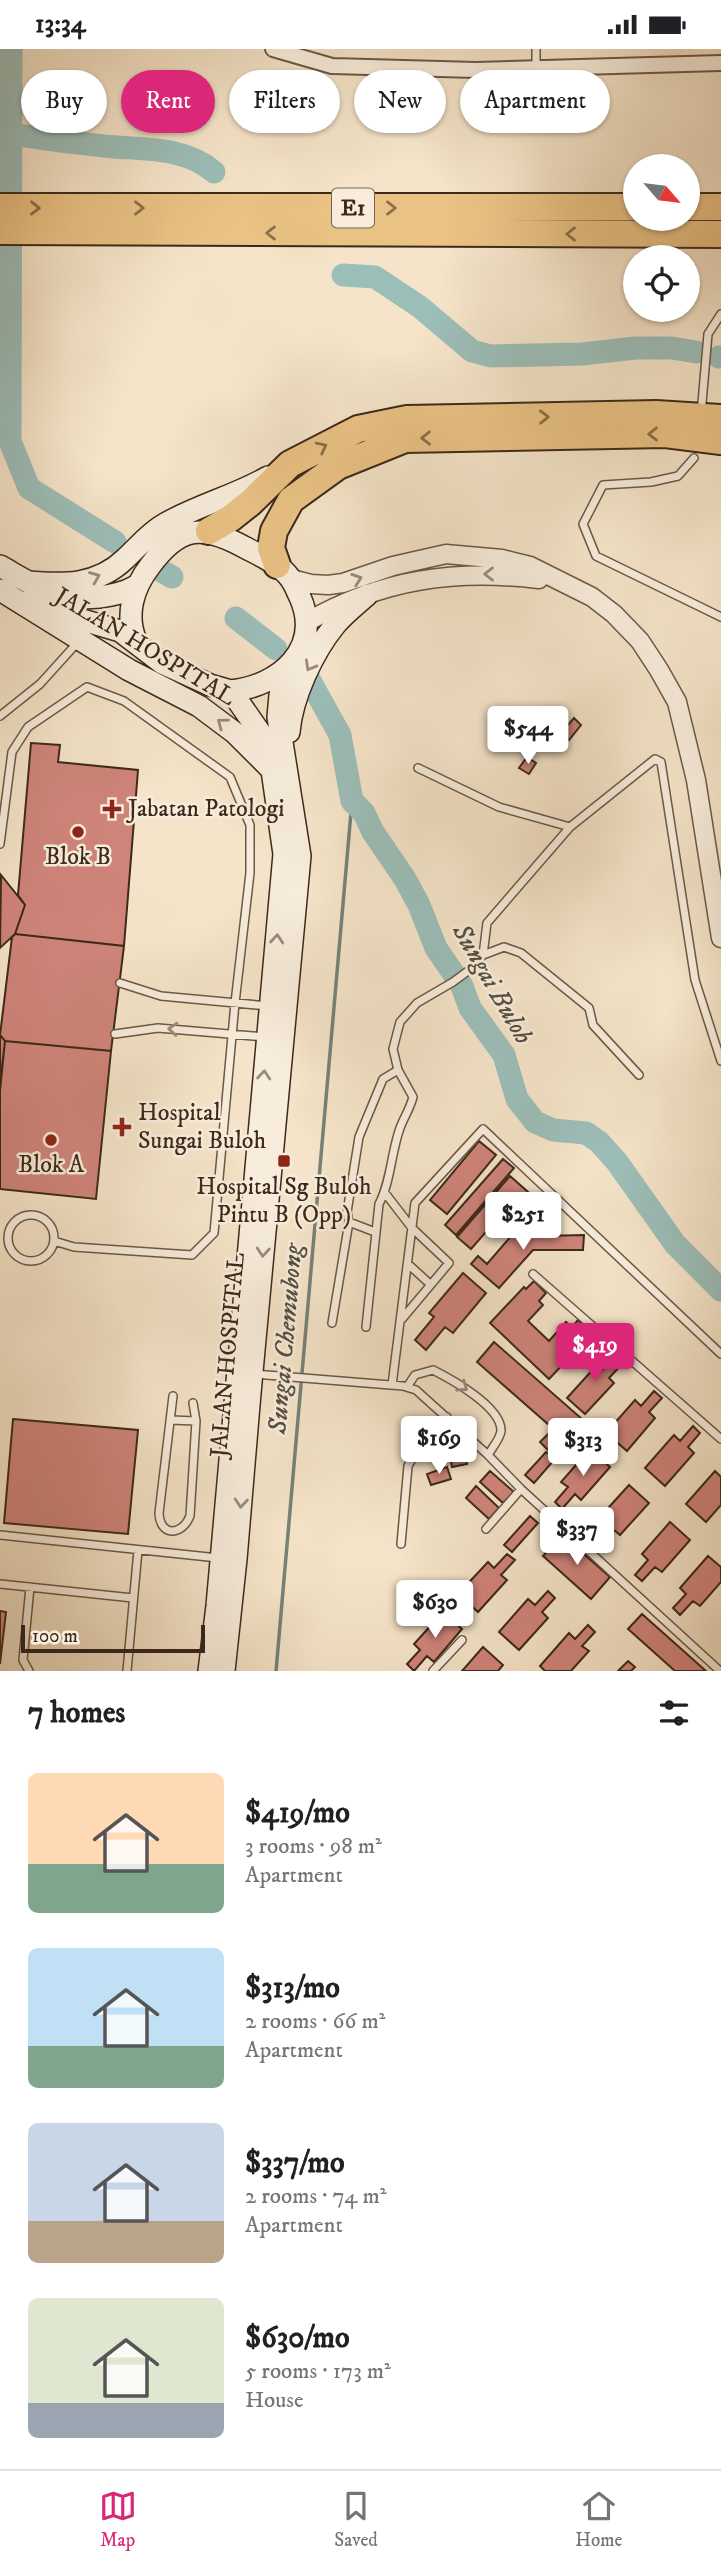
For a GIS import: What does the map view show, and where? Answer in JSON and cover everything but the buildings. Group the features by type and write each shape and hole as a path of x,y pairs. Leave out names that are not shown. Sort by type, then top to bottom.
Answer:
{"highway":[{"name":"E1","path":"0,207 69,220 721,234"},
{"name":"E1","path":"0,231 69,220 623,207"},
{"path":"700,207 721,207"},
{"path":"639,234 721,241"},
{"path":"209,531 241,511 290,464 358,429 407,419 711,411"},
{"path":"284,572 271,548 274,531 290,500 338,466 405,439 665,434 721,441"}],"main road":[{"path":"15,591 89,581 122,562 147,536 165,523 241,492 290,464"},
{"path":"136,641 130,612 136,586 161,551 190,533 209,531 234,541 284,572 304,606 307,622 302,646 287,670 266,683 195,688 153,681"},
{"name":"JALAN HOSPITAL","path":"0,566 15,591 129,670 200,706 279,770"},
{"name":"JALAN HOSPITAL","path":"15,591 80,599 123,593 136,586"},
{"name":"JALAN HOSPITAL","path":"15,591 120,631 162,663 220,688 261,734 279,770"},
{"path":"279,770 298,688 335,625 368,594"},
{"name":"JALAN HOSPITAL","path":"209,1671 228,1559 253,1374 276,1037 300,856 279,770 278,717 280,695 287,670"},
{"name":"JALAN HOSPITAL","path":"224,1671 228,1559"}],"street":[{"path":"273,49 332,66 536,69 721,63"},
{"path":"284,572 311,585 344,583 393,566 446,554 502,559 530,566 592,597 614,614 640,641 677,702 696,780 721,938"},
{"path":"307,622 368,594 405,583 460,574 501,574 556,581"}],"lane":[{"path":"536,49 536,69"},
{"path":"711,411 708,334 721,314"},
{"path":"694,458 678,476 651,482 603,485 583,524 596,556 721,617"},
{"path":"0,716 40,684 81,639"},
{"path":"0,844 12,752 28,727 87,687 124,701 230,777 250,825 250,873 235,1003 215,1233 192,1255 74,1247 54,1241"},
{"path":"483,955 487,923 570,827 655,759 661,762 695,980 721,1061"},
{"path":"418,768 499,807 570,827"},
{"path":"366,1327 379,1204 385,1193 398,1134 409,1113 413,1097 398,1070 393,1049 400,1022 417,1003 453,982 483,955 505,947 521,953 589,1008 593,1025 639,1075"},
{"path":"120,983 161,996 279,1007"},
{"path":"115,1034 158,1028 276,1037"},
{"path":"332,1323 349,1221 347,1212 359,1137 383,1079 398,1070"},
{"path":"392,1385 415,1203 483,1129 721,1355"},
{"path":"385,1193 412,1228 449,1263 401,1319"},
{"path":"32,1215 46,1220 51,1226 54,1241 52,1248 41,1259 27,1261 10,1247 9,1232 18,1220 32,1215"},
{"path":"349,1221 375,1232"},
{"path":"408,1264 430,1284"},
{"path":"533,1273 721,1439"},
{"path":"407,1387 415,1375 433,1370 460,1383 479,1398 498,1419 501,1429 499,1438 488,1455"},
{"path":"253,1374 392,1385 416,1390 720,1671"},
{"path":"173,1396 159,1513 159,1522 172,1531 179,1531 190,1516 196,1421 192,1403"},
{"path":"401,1544 408,1466 416,1452 430,1442 447,1417"},
{"path":"171,1420 196,1421"},
{"path":"486,1529 521,1489"},
{"path":"0,1535 228,1559"},
{"path":"127,1671 138,1550"},
{"path":"0,1584 133,1598"},
{"path":"29,1671 23,1660 30,1587"},
{"path":"433,1671 462,1640"}],"waterway":[{"name":"Sungai Buloh","path":"11,49 10,441 29,488 115,542"},
{"path":"11,134 176,153 214,172"},
{"path":"343,275 375,277 420,307 472,351 491,356 582,354 635,348 672,348 696,352"},
{"name":"Sungai Buloh","path":"153,566 172,577"},
{"name":"Sungai Buloh","path":"236,618 276,649"},
{"name":"Sungai Buloh","path":"309,679 340,735 352,801 364,813 373,832 405,879 419,905 436,948 462,986 470,1008 504,1055 517,1099 535,1122 553,1130 586,1133 599,1142 617,1162 675,1244 721,1290"},
{"name":"Sungai Chemubong","path":"276,1671 352,801"}],"place":[{"name":"Jabatan Patologi","path":"112,809"},
{"name":"Blok B","path":"78,832"},
{"name":"Hospital Sungai Buloh","path":"122,1127"},
{"name":"Blok A","path":"51,1140"},
{"name":"Hospital Sg Buloh Pintu B (Opp)","path":"284,1161"}]}
